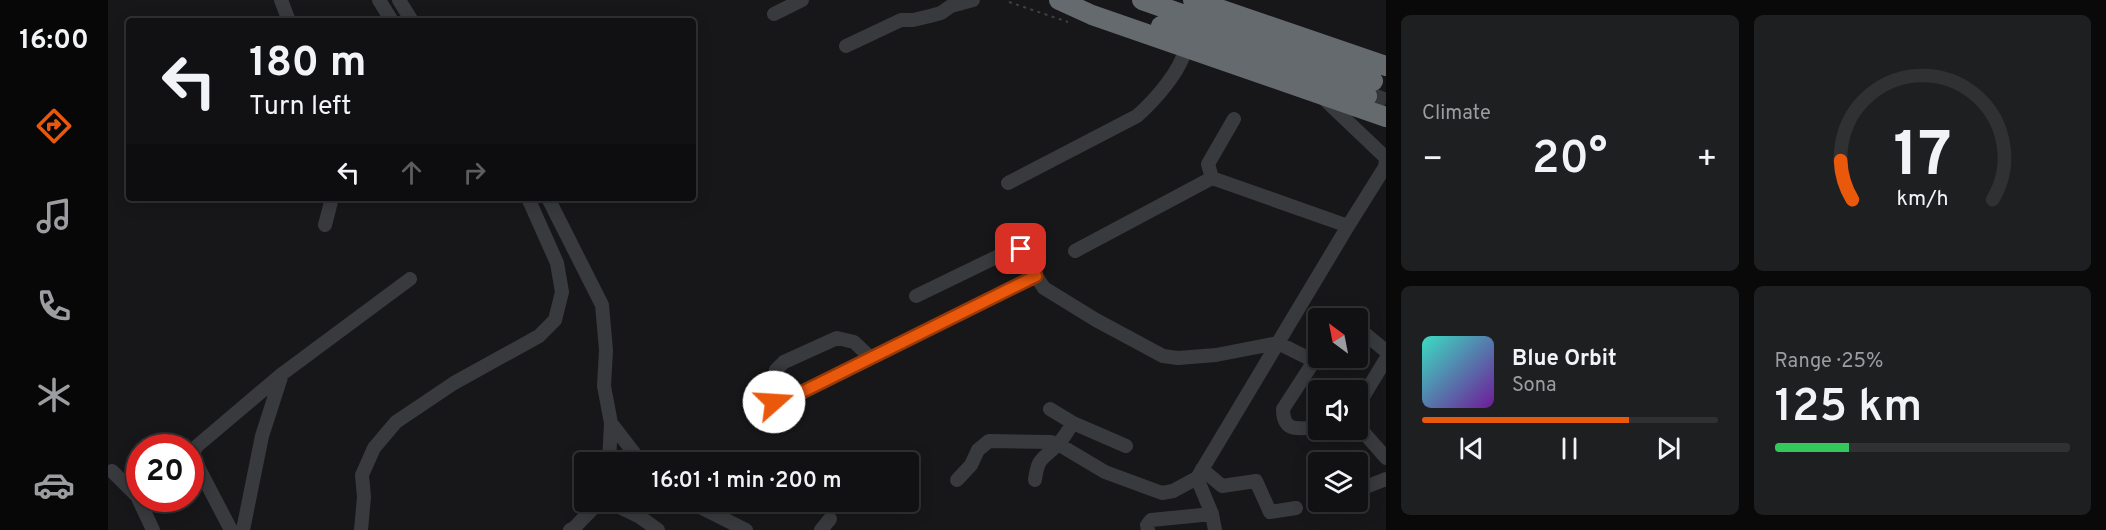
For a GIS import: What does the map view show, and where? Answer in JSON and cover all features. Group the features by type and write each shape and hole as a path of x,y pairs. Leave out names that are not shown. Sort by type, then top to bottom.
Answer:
{"highway":[{"path":"1059,0 1092,15 1319,94 1378,96"},
{"path":"1066,0 1236,47 1378,96"},
{"path":"1142,0 1378,96"},
{"path":"1197,1 1378,96"}],"street":[{"path":"281,0 288,18"},
{"path":"379,0 390,18"},
{"path":"399,0 410,18"},
{"path":"774,14 802,0"},
{"path":"846,46 901,20 913,20 941,13 951,3 973,0"},
{"path":"1008,183 1137,116 1149,105 1174,72 1183,59 1186,47"},
{"path":"957,480 971,465 978,450 989,441 1058,444 1105,472 1162,493 1173,491 1199,474 1386,163 1319,94"},
{"path":"1212,178 1208,164 1234,119"},
{"path":"1075,251 1212,178 1348,226"},
{"path":"326,225 331,201"},
{"path":"362,530 364,497 362,475 374,448 396,422 454,383 539,336 555,320 562,292 557,263 529,201"},
{"path":"550,201 602,305 606,350 604,386 611,423 610,452"},
{"path":"916,296 1009,252 1021,249 1030,255 1036,276 1044,288 1096,320 1163,356 1178,358 1216,355 1278,343 1308,355"},
{"path":"871,358 854,342 837,338 784,362 776,370 769,393 774,402 784,401 871,358 1036,276"},
{"path":"231,530 195,461 194,452 197,446 282,374 410,279"},
{"path":"1368,336 1386,351"},
{"path":"1368,389 1386,359"},
{"path":"1308,427 1293,428 1286,425 1282,409 1309,368"},
{"path":"243,530 262,436 282,374"},
{"path":"1050,409 1073,423 1126,446"},
{"path":"611,423 633,452"},
{"path":"1035,480 1037,465 1058,444 1073,423"},
{"path":"1368,437 1386,458"},
{"path":"112,471 137,496 153,530"},
{"path":"1199,474 1222,486 1256,481 1270,512 1296,508"},
{"path":"1199,474 1215,530"},
{"path":"1368,486 1386,479"},
{"path":"570,530 589,512"},
{"path":"630,512 658,530"},
{"path":"710,512 746,530"},
{"path":"1148,530 1147,525 1151,520 1212,514"}],"path":[{"path":"1009,2 1075,24"}],"tunnel":[{"path":"1367,96 1386,103"}],"route":[{"path":"774,402 784,401 1036,276 1030,255 1021,249"}]}
